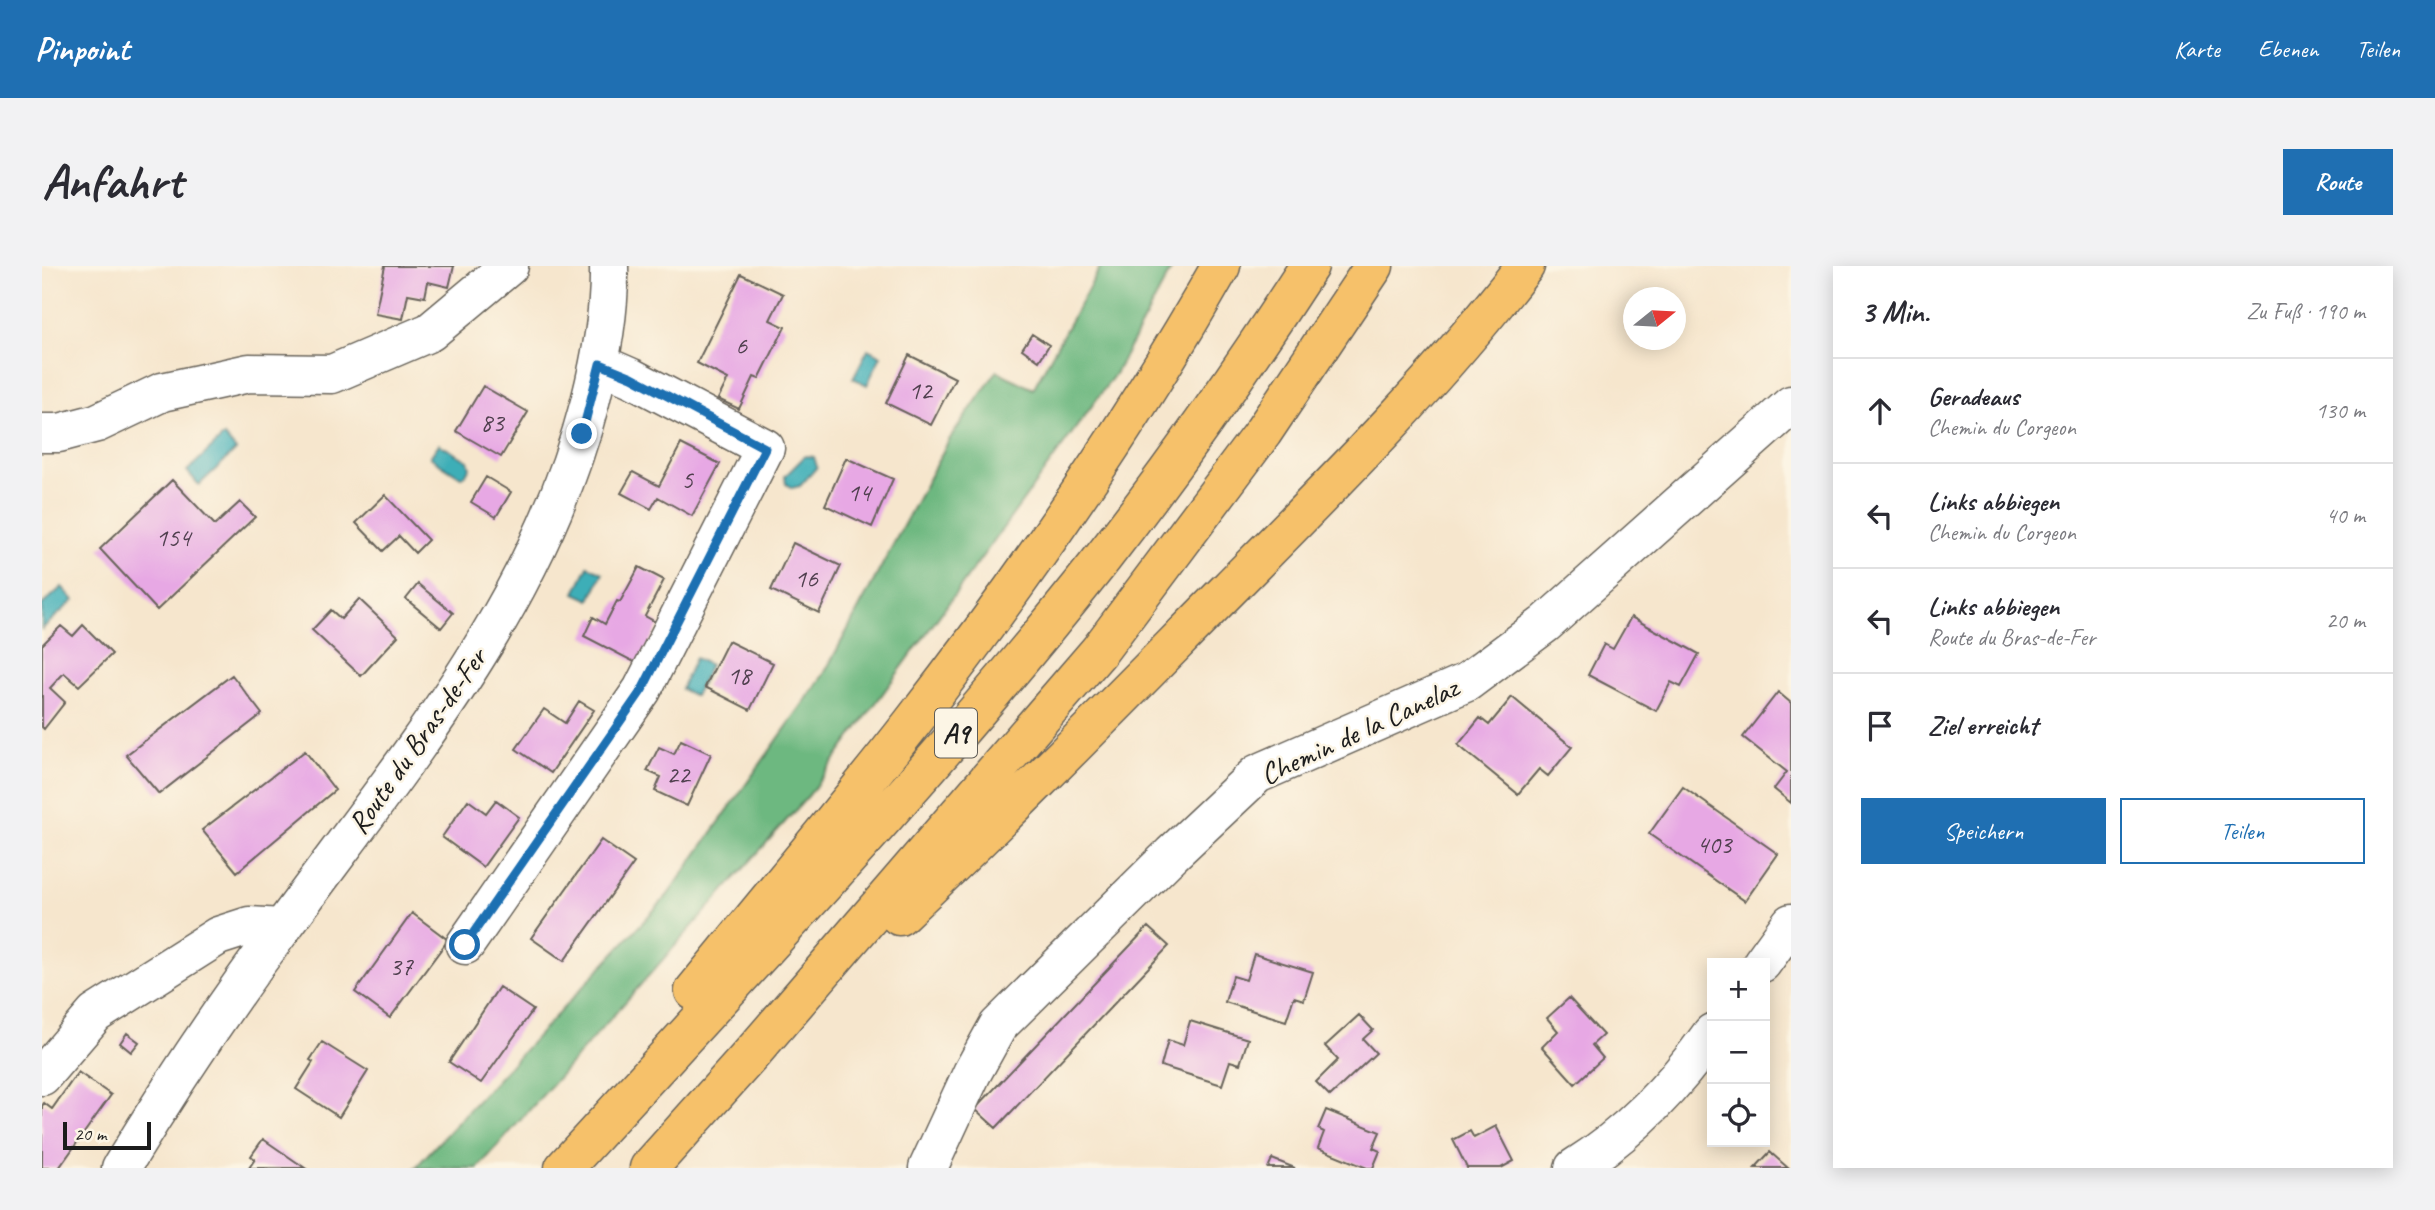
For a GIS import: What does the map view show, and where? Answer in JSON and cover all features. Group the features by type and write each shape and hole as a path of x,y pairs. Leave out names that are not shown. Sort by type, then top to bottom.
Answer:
{"highway":[{"name":"A9","path":"551,1168 928,701 1050,537 1122,428 1221,266"},
{"name":"A9","path":"564,1168 866,839 1027,652 1099,562 1183,448 1309,266"},
{"name":"A9","path":"649,1168 754,1051 1098,651 1263,432 1374,266"},
{"name":"A9","path":"754,1051 1008,814 1350,467 1428,383 1525,266"}],"street":[{"path":"48,438 97,423 162,392 249,373 332,374 430,332 509,266"},
{"name":"Route du Bras-de-Fer","path":"121,1168 281,928 403,767 496,627 531,562 582,434 600,364 609,266"},
{"path":"465,945 642,690 765,448 632,377 600,364"},
{"name":"Chemin de la Canelaz","path":"928,1168 972,1073 998,1026 1256,774 1467,682 1545,624 1791,405"},
{"path":"1766,958 1791,923"},
{"path":"42,1076 95,1014 218,936 249,926 281,928"},
{"path":"1574,1168 1608,1147 1642,1117 1691,1063 1707,1040"}],"green space":[{"path":"1101,266 1173,266 1115,374 809,795 478,1168 415,1168 667,896 824,674 949,440 997,371 1033,389"}],"water":[{"path":"868,349 881,356 867,385 853,378"},
{"path":"224,436 236,450 199,485 187,471"},
{"path":"439,444 468,461 470,467 466,474 461,477 430,457"},
{"path":"805,456 814,457 817,467 800,486 792,488 786,484 785,476"},
{"path":"588,566 603,573 590,600 575,593"},
{"path":"62,587 74,600 42,629 42,605"},
{"path":"695,658 710,665 695,696 681,689"}],"building":[{"path":"385,266 454,266 449,287 428,282 425,297 408,294 403,319 375,314"},
{"path":"741,274 783,294 770,320 785,327 759,379 754,377 739,409 718,399 728,379 697,363"},
{"path":"1032,334 1049,345 1039,361 1022,349"},
{"path":"909,355 955,378 931,425 886,403"},
{"path":"483,386 528,412 501,457 456,431"},
{"path":"681,444 720,464 692,516 658,497 651,509 621,493 633,472 659,486"},
{"path":"846,458 893,479 872,527 825,505"},
{"path":"486,477 511,492 496,517 471,502"},
{"path":"172,480 215,525 240,502 255,517 157,610 100,549"},
{"path":"385,495 428,540 415,553 399,536 383,551 356,523"},
{"path":"793,543 841,566 819,613 771,590"},
{"path":"639,567 664,580 645,616 659,624 638,664 584,636 593,617 605,624"},
{"path":"418,584 453,613 441,628 406,599"},
{"path":"359,599 398,636 361,676 312,630 331,610 341,619"},
{"path":"1631,617 1699,654 1681,687 1671,682 1656,711 1588,675 1604,644 1613,649"},
{"path":"83,625 112,654 79,686 64,673 50,688 65,702 44,729 42,645 61,626 73,636"},
{"path":"728,641 773,663 750,710 705,687"},
{"path":"232,675 262,714 159,794 126,755"},
{"path":"1778,692 1791,703 1791,803 1774,789 1787,772 1743,737"},
{"path":"1512,697 1572,747 1548,776 1539,769 1518,794 1458,745 1480,718 1489,725"},
{"path":"579,701 594,710 551,773 516,749 544,709 565,723"},
{"path":"681,740 711,754 687,806 655,791 661,777 647,771 659,747 674,754"},
{"path":"305,751 335,790 237,872 202,830"},
{"path":"1683,787 1778,854 1745,901 1649,834"},
{"path":"468,800 486,813 496,800 519,817 483,867 442,837"},
{"path":"601,840 634,863 564,961 531,938"},
{"path":"412,913 448,940 390,1018 355,992"},
{"path":"1148,927 1169,946 996,1128 975,1109"},
{"path":"1254,954 1313,972 1304,1000 1294,997 1286,1021 1225,1002 1233,976 1246,980"},
{"path":"499,987 533,1010 481,1083 449,1062"},
{"path":"1569,998 1603,1035 1592,1045 1603,1058 1575,1084 1542,1047 1558,1031 1547,1018"},
{"path":"1359,1015 1373,1030 1363,1039 1376,1053 1330,1096 1316,1082 1338,1060 1325,1046"},
{"path":"1190,1021 1248,1039 1240,1064 1230,1061 1222,1085 1161,1066 1168,1040 1183,1045"},
{"path":"127,1033 139,1042 131,1052 120,1043"},
{"path":"322,1042 368,1071 339,1117 296,1089"},
{"path":"78,1072 111,1095 59,1168 42,1168 42,1106 44,1103 52,1109"},
{"path":"1326,1110 1380,1132 1373,1148 1380,1151 1373,1168 1318,1148 1324,1132 1318,1129"},
{"path":"1496,1126 1514,1161 1501,1168 1467,1168 1453,1140 1470,1131 1474,1138"},
{"path":"263,1139 305,1168 249,1168 255,1159 251,1156"},
{"path":"1770,1152 1788,1168 1755,1168"},
{"path":"1272,1159 1295,1168 1268,1168"}],"route":[{"path":"465,945 642,690 765,448 632,377 600,364 582,434"}]}
